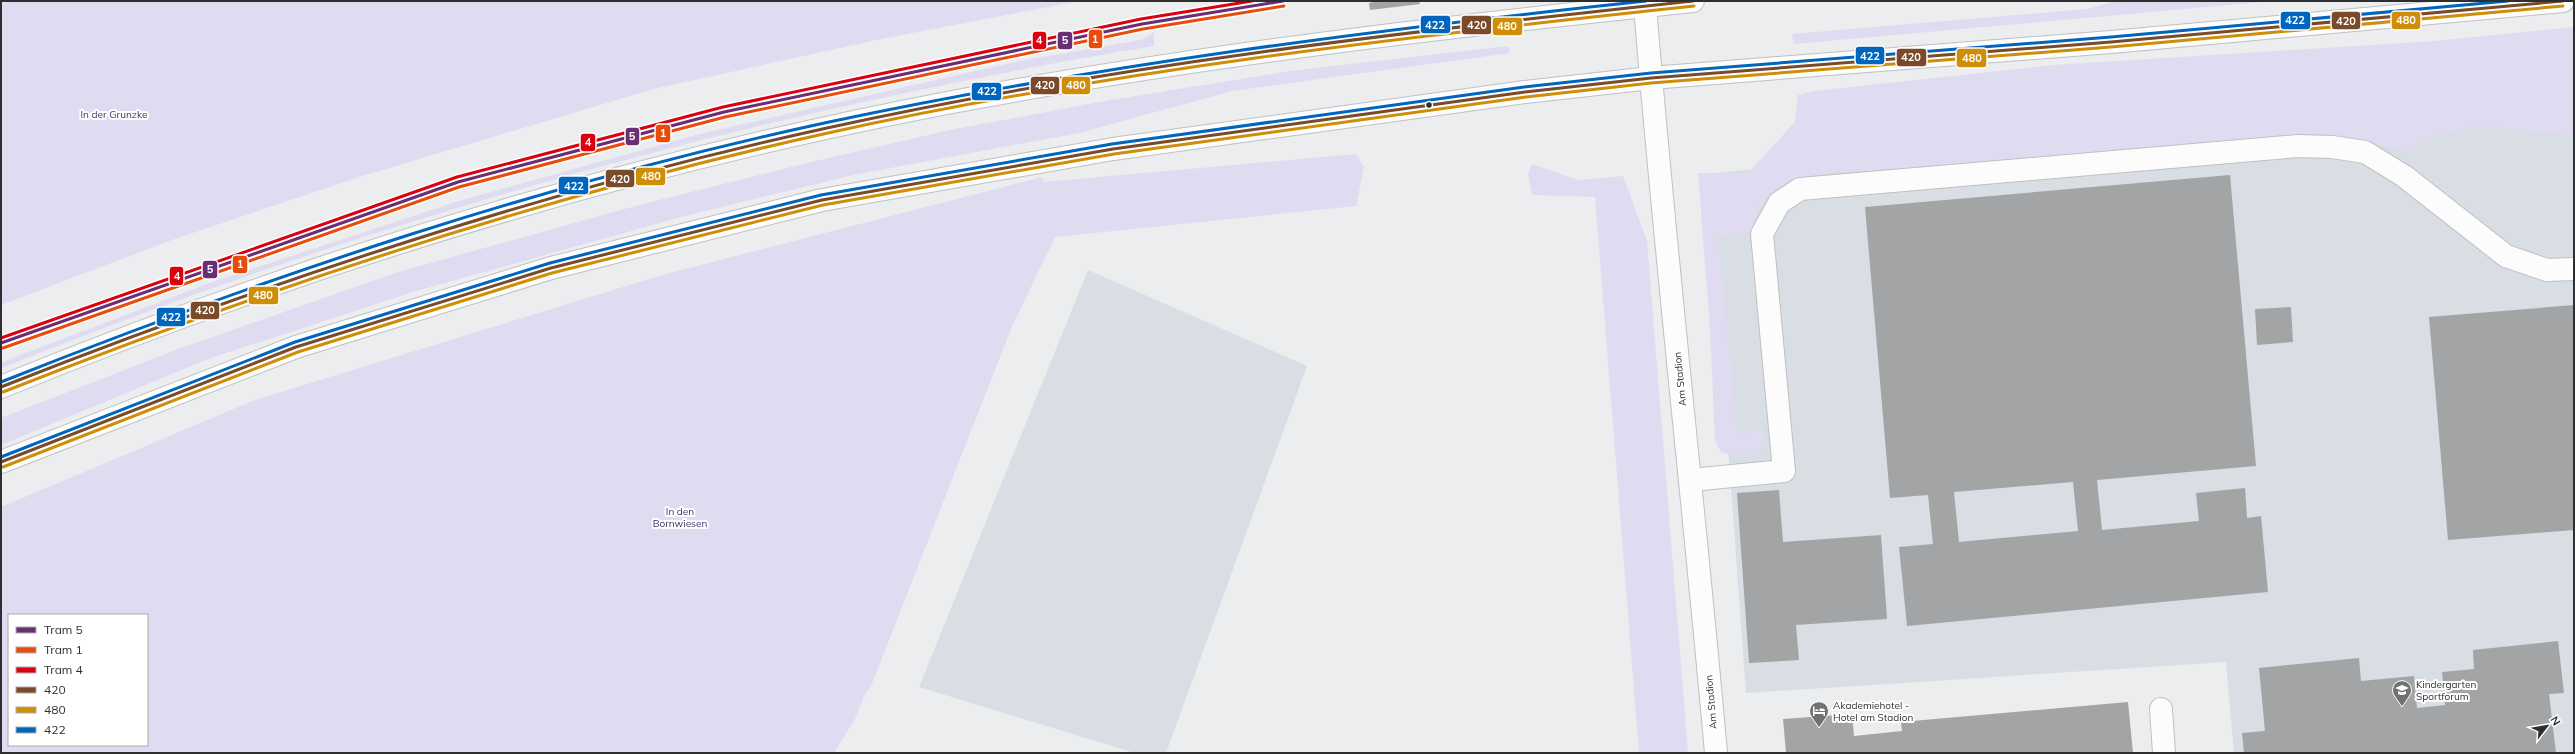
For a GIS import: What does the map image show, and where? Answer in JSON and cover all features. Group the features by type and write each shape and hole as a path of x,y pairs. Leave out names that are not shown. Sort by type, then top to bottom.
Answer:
{"main road":[{"path":"1,387 120,338 324,267 535,203 735,150 947,103 1216,58 1517,18 1645,3 1693,1"},
{"path":"1,462 296,347 551,268 822,200 1121,148 1429,104 1651,78 2111,42 2563,1"},
{"name":"Am Stadion","path":"1645,3 1658,174 1691,480 1716,753"},
{"path":"1691,480 1784,471 1762,234 1779,203 1800,189 2298,146 2332,147 2365,152 2404,176 2506,256 2547,270 2574,269"},
{"path":"2161,709 2164,753"}],"shaded area":[{"path":"2574,82 2574,753 2234,753 2226,662 1746,693 1708,174"},
{"path":"1088,270 1307,366 1166,753 1135,753 919,687"}],"green space":[{"name":"In der Grunzke","path":"1,1 1079,1 881,39 653,89 359,177 169,241 1,305"},
{"path":"2115,1 2273,1 1794,44 1792,34 2087,9"},
{"path":"2574,27 2574,135 2475,126 2421,140 2413,154 2333,133 2261,137 2114,157 1928,170 1838,171 1790,180 1769,195 1758,208 1755,232 1718,236 1737,433 1763,431 1762,447 1743,456 1721,452 1715,441 1710,328 1698,173 1748,173 1795,122 1798,95 1814,91 2054,65 2435,41"},
{"path":"1154,32 1154,46 1006,72 859,103 713,137 568,176 425,218 282,264 141,314 1,368 1,363 15,357 215,281 462,200 700,134 1019,61 1141,40"},
{"path":"1508,46 1510,53 1232,91 1079,133 853,175 681,217 413,292 208,359 1,445 1,418 181,348 398,272 639,205 807,163 950,130 1105,101 1290,71"},
{"name":"In den Bornwiesen","path":"1356,154 1364,167 1356,206 1055,237 1011,329 871,686 865,694 855,719 834,753 1,753 1,507 255,400 662,275 1042,177 1044,182"},
{"path":"1532,164 1578,180 1623,176 1647,241 1688,753 1639,753 1595,197 1532,195 1528,174"}],"building":[{"path":"1381,1 1419,1 1420,4 1370,10 1369,3"},
{"path":"2230,175 2256,466 2097,480 2102,530 2199,521 2196,493 2245,488 2247,518 2261,516 2268,592 1907,626 1899,547 1933,544 1928,495 1890,498 1865,207","holes":["2073,482 2078,531 1959,542 1954,492"]},
{"path":"2574,305 2574,530 2448,540 2429,317"},
{"path":"2291,307 2293,342 2257,345 2255,309"},
{"path":"1779,490 1783,542 1881,535 1887,619 1796,625 1799,660 1749,663 1737,493"},
{"name":"Kindergarten Sportforum","path":"2558,641 2564,693 2549,694 2556,753 2244,753 2242,733 2265,731 2259,668 2359,658 2361,681 2414,676 2417,708 2445,705 2442,672 2474,669 2473,650"},
{"path":"2128,702 2133,753 1786,753 1783,719 1852,714 1854,736 1902,731 1901,722"}],"tram line":[{"name":"4","path":"1,338 457,177 723,107 1141,19 1252,1"},
{"name":"5","path":"1,343 458,182 724,112 1142,24 1283,1"},
{"name":"1","path":"3,348 459,187 725,117 1143,29 1284,6"}],"transit line":[{"name":"422","path":"1,382 204,305 409,235 618,173 723,146 829,122 930,102 1133,66 1338,37 1646,1"},
{"name":"420","path":"1,387 204,311 409,241 512,209 616,180 827,128 1042,86 1258,52 1475,25 1693,1"},
{"name":"422","path":"1,457 295,342 550,263 821,195 1112,144 1524,87 1651,73 2111,37 2508,1"},
{"name":"420","path":"1,462 296,347 551,268 822,200 1113,149 1525,92 1651,78 2111,42 2563,1"},
{"name":"480","path":"3,392 206,316 411,246 514,214 618,185 828,133 935,111 1151,73 1368,43 1694,6"},
{"name":"480","path":"3,467 298,352 552,273 823,205 1114,154 1526,97 1651,83 2111,47 2563,6"}],"place":[{"name":"Kindergarten Sportforum","path":"2402,707"},
{"name":"Akademiehotel - Hotel am Stadion","path":"1819,728"}]}
